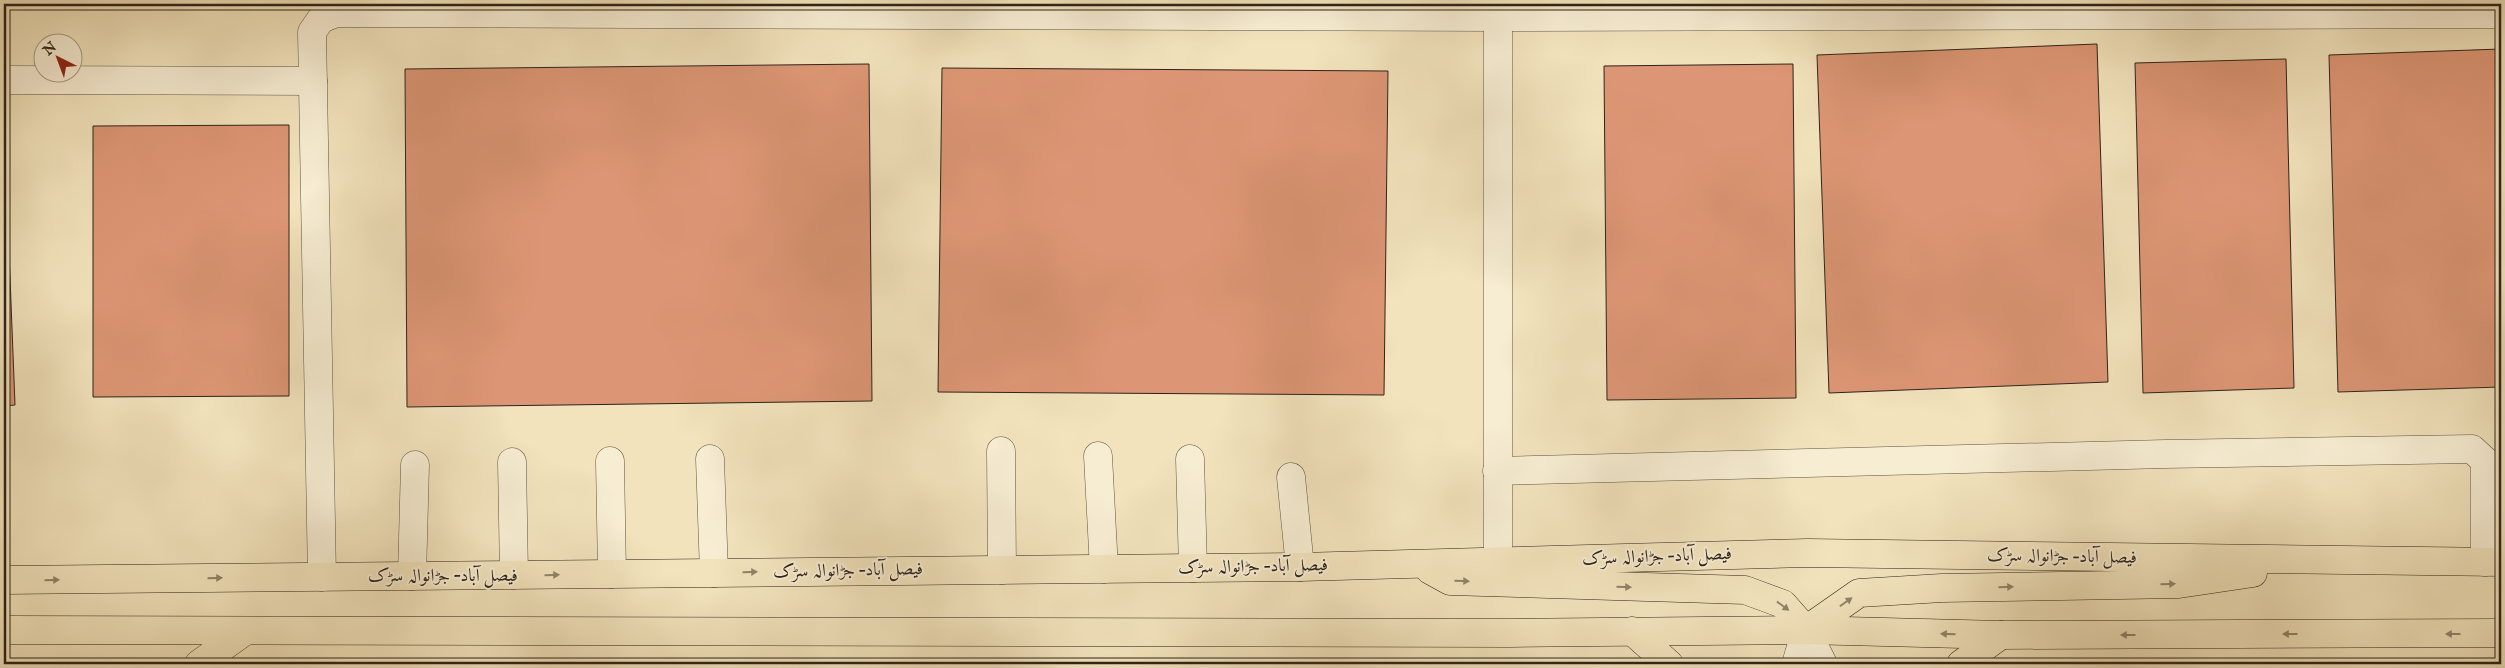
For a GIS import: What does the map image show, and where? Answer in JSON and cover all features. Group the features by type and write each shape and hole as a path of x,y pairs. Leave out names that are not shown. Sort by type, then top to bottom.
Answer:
{"main road":[{"name":"فیصل آباد– جڑانوالہ سڑک","path":"4,580 1300,567 1418,564 1497,572 1808,553 2493,562"},
{"path":"1806,630 1859,593 1942,588 2180,584 2336,561"},
{"path":"1497,572 1745,590 1783,604 1806,630"},
{"path":"4,630 1806,630 2001,635 2501,634"},
{"path":"199,664 244,631"},
{"path":"1632,631 1669,664"},
{"path":"1961,664 2001,635"}],"street":[{"path":"1497,572 1498,11"},
{"path":"322,577 312,32 322,19 336,13 1498,11 2501,14"},
{"path":"4,80 313,81"},
{"path":"1497,471 2165,454 2472,449 2485,461 2493,562"},
{"path":"1001,451 1002,570"},
{"path":"1098,456 1104,569"},
{"path":"710,459 714,573"},
{"path":"1190,459 1194,568"},
{"path":"610,461 612,574"},
{"path":"512,462 514,575"},
{"path":"412,576 415,465"},
{"path":"1291,476 1300,567"},
{"path":"1796,664 1806,630"},
{"path":"1806,630 1822,664"}],"building":[{"path":"2097,44 2108,382 1829,393 1817,55"},
{"path":"2501,49 2501,387 2338,392 2329,55"},
{"path":"2286,59 2294,388 2143,393 2135,63"},
{"path":"869,64 872,401 407,407 405,69"},
{"path":"1793,64 1796,398 1607,400 1604,66"},
{"path":"942,68 1388,71 1384,395 938,392"},
{"path":"4,123 15,405 4,406"},
{"path":"289,125 289,396 93,397 93,126"}]}
